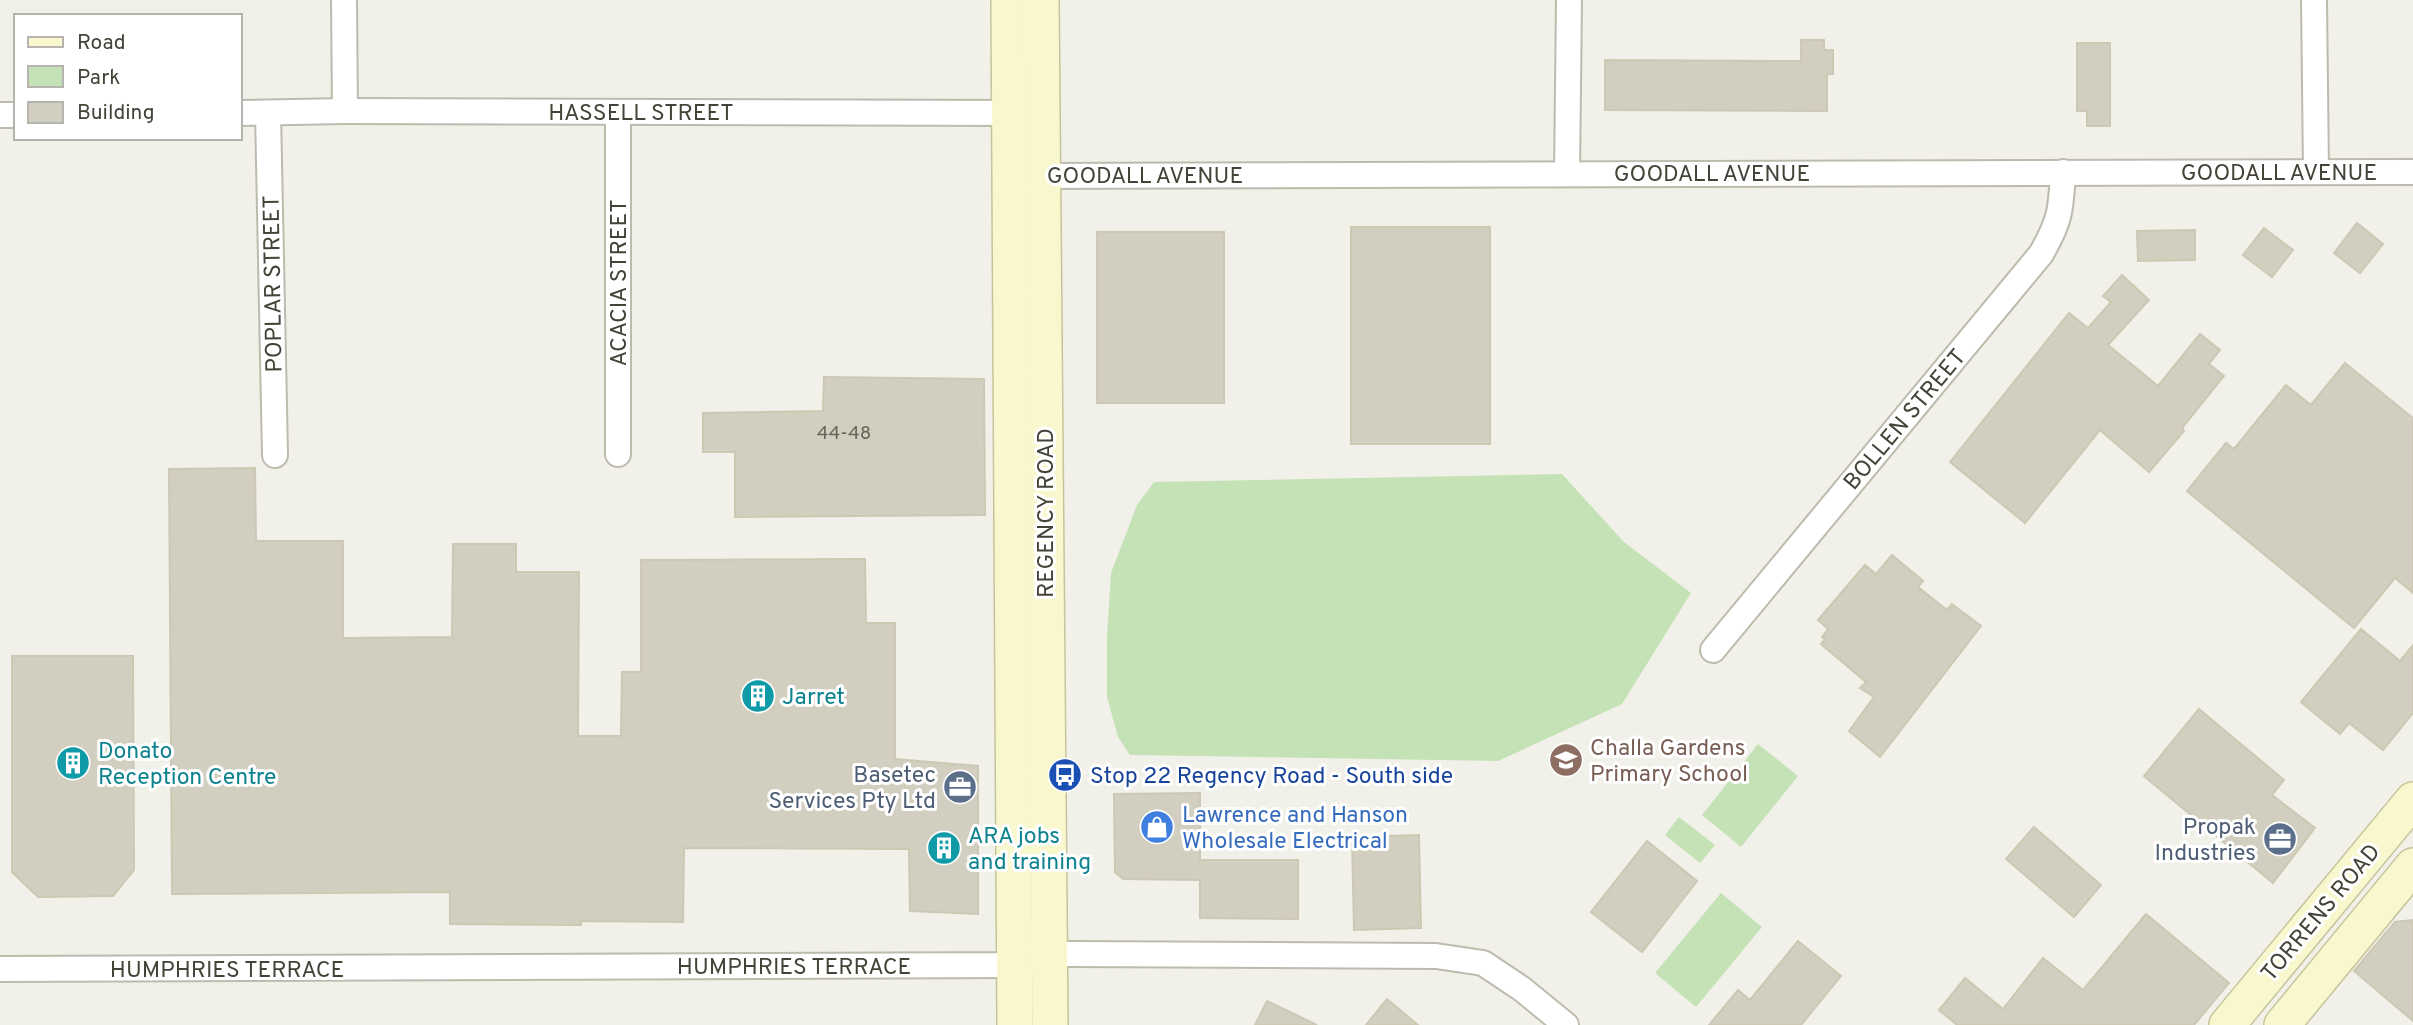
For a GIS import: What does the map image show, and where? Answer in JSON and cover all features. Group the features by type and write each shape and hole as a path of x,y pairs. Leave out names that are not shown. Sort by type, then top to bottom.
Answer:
{"main road":[{"name":"REGENCY ROAD","path":"1009,0 1026,113 1050,1025"},
{"name":"REGENCY ROAD","path":"1026,113 1041,0"},
{"name":"REGENCY ROAD","path":"1015,1025 1027,176"},
{"name":"TORRENS ROAD","path":"2227,1025 2413,800"},
{"name":"TORRENS ROAD","path":"2281,1025 2412,869"}],"street":[{"path":"344,0 345,111"},
{"path":"1567,174 1569,0"},
{"path":"2314,0 2316,172"},
{"name":"ACACIA STREET","path":"618,112 618,454"},
{"name":"HASSELL STREET","path":"242,113 1026,113"},
{"name":"POPLAR STREET","path":"268,113 275,455"},
{"name":"GOODALL AVENUE","path":"1027,176 2413,172"},
{"name":"BOLLEN STREET","path":"1713,650 2041,254 2057,225 2062,204 2063,173"},
{"path":"2378,842 2412,869"},
{"name":"HUMPHRIES TERRACE","path":"0,970 1015,965 1050,954 1436,956 1483,964 1521,989 1566,1025"}],"green space":[{"path":"1562,474 1624,542 1691,593 1622,704 1498,761 1130,755 1118,737 1107,697 1111,573 1137,505 1154,482"},
{"path":"1758,744 1798,776 1741,847 1702,815"},
{"path":"1679,817 1715,845 1700,863 1665,835"},
{"path":"1721,893 1762,927 1696,1007 1655,973"}],"building":[{"path":"1801,40 1824,40 1824,50 1833,50 1833,74 1827,74 1827,111 1605,110 1605,60 1801,61"},
{"path":"2077,43 2110,43 2110,126 2087,126 2087,111 2077,111"},
{"path":"2357,223 2383,244 2360,273 2334,253"},
{"path":"1351,227 1490,227 1490,444 1351,444"},
{"path":"2264,228 2293,250 2272,277 2243,255"},
{"path":"2195,230 2195,260 2138,261 2137,231"},
{"path":"1097,232 1224,232 1224,403 1097,403"},
{"path":"2122,275 2149,300 2108,345 2158,386 2200,334 2220,350 2209,364 2224,376 2182,428 2184,431 2149,472 2100,430 2025,523 1950,462 2069,313 2088,328 2111,302 2103,296"},
{"path":"2345,363 2413,418 2413,593 2395,578 2354,628 2187,491 2226,443 2234,449 2286,385 2311,405"},
{"path":"824,377 984,379 985,515 735,517 735,452 703,452 703,413 823,411"},
{"path":"255,468 256,541 343,541 343,638 452,637 453,544 516,544 516,572 579,572 578,736 621,736 622,672 641,672 641,560 865,559 866,623 895,623 895,759 978,766 978,914 910,911 909,849 684,848 683,922 581,921 581,925 450,924 450,892 172,894 169,469"},
{"path":"1892,555 1923,581 1918,587 1947,610 1952,604 1981,626 1880,757 1849,731 1874,697 1860,688 1866,682 1821,644 1828,629 1818,620 1865,565 1876,574"},
{"path":"2361,629 2400,661 2413,645 2413,713 2383,750 2349,723 2340,734 2301,702"},
{"name":"Donato Reception Centre","path":"12,656 133,656 134,870 113,896 38,897 12,872"},
{"path":"2199,709 2284,780 2272,795 2315,828 2273,883 2144,776"},
{"path":"1200,793 1200,860 1298,860 1298,919 1200,918 1200,880 1123,879 1115,872 1114,794"},
{"path":"2034,827 2101,885 2074,917 2006,859"},
{"path":"1419,835 1421,928 1354,930 1352,837"},
{"path":"1647,841 1697,881 1642,952 1591,912"},
{"path":"2146,914 2229,983 2194,1025 1957,1025 1939,1010 1965,978 2003,1009 2043,958 2083,990"},
{"path":"2413,920 2413,1021 2354,971 2395,922"},
{"path":"1798,941 1841,976 1801,1025 1709,1025 1738,990 1750,1000"},
{"path":"1387,999 1418,1025 1366,1025"},
{"path":"1267,1001 1317,1025 1255,1025"}],"place":[{"name":"Jarret","path":"758,696"},
{"name":"Challa Gardens Primary School","path":"1566,760"},
{"name":"Donato Reception Centre","path":"73,763"},
{"name":"Stop 22 Regency Road - South side","path":"1065,775"},
{"name":"Basetec Services Pty Ltd","path":"960,787"},
{"name":"Lawrence and Hanson Wholesale Electrical","path":"1157,827"},
{"name":"Propak Industries","path":"2280,839"},
{"name":"ARA jobs and training","path":"944,848"}]}
